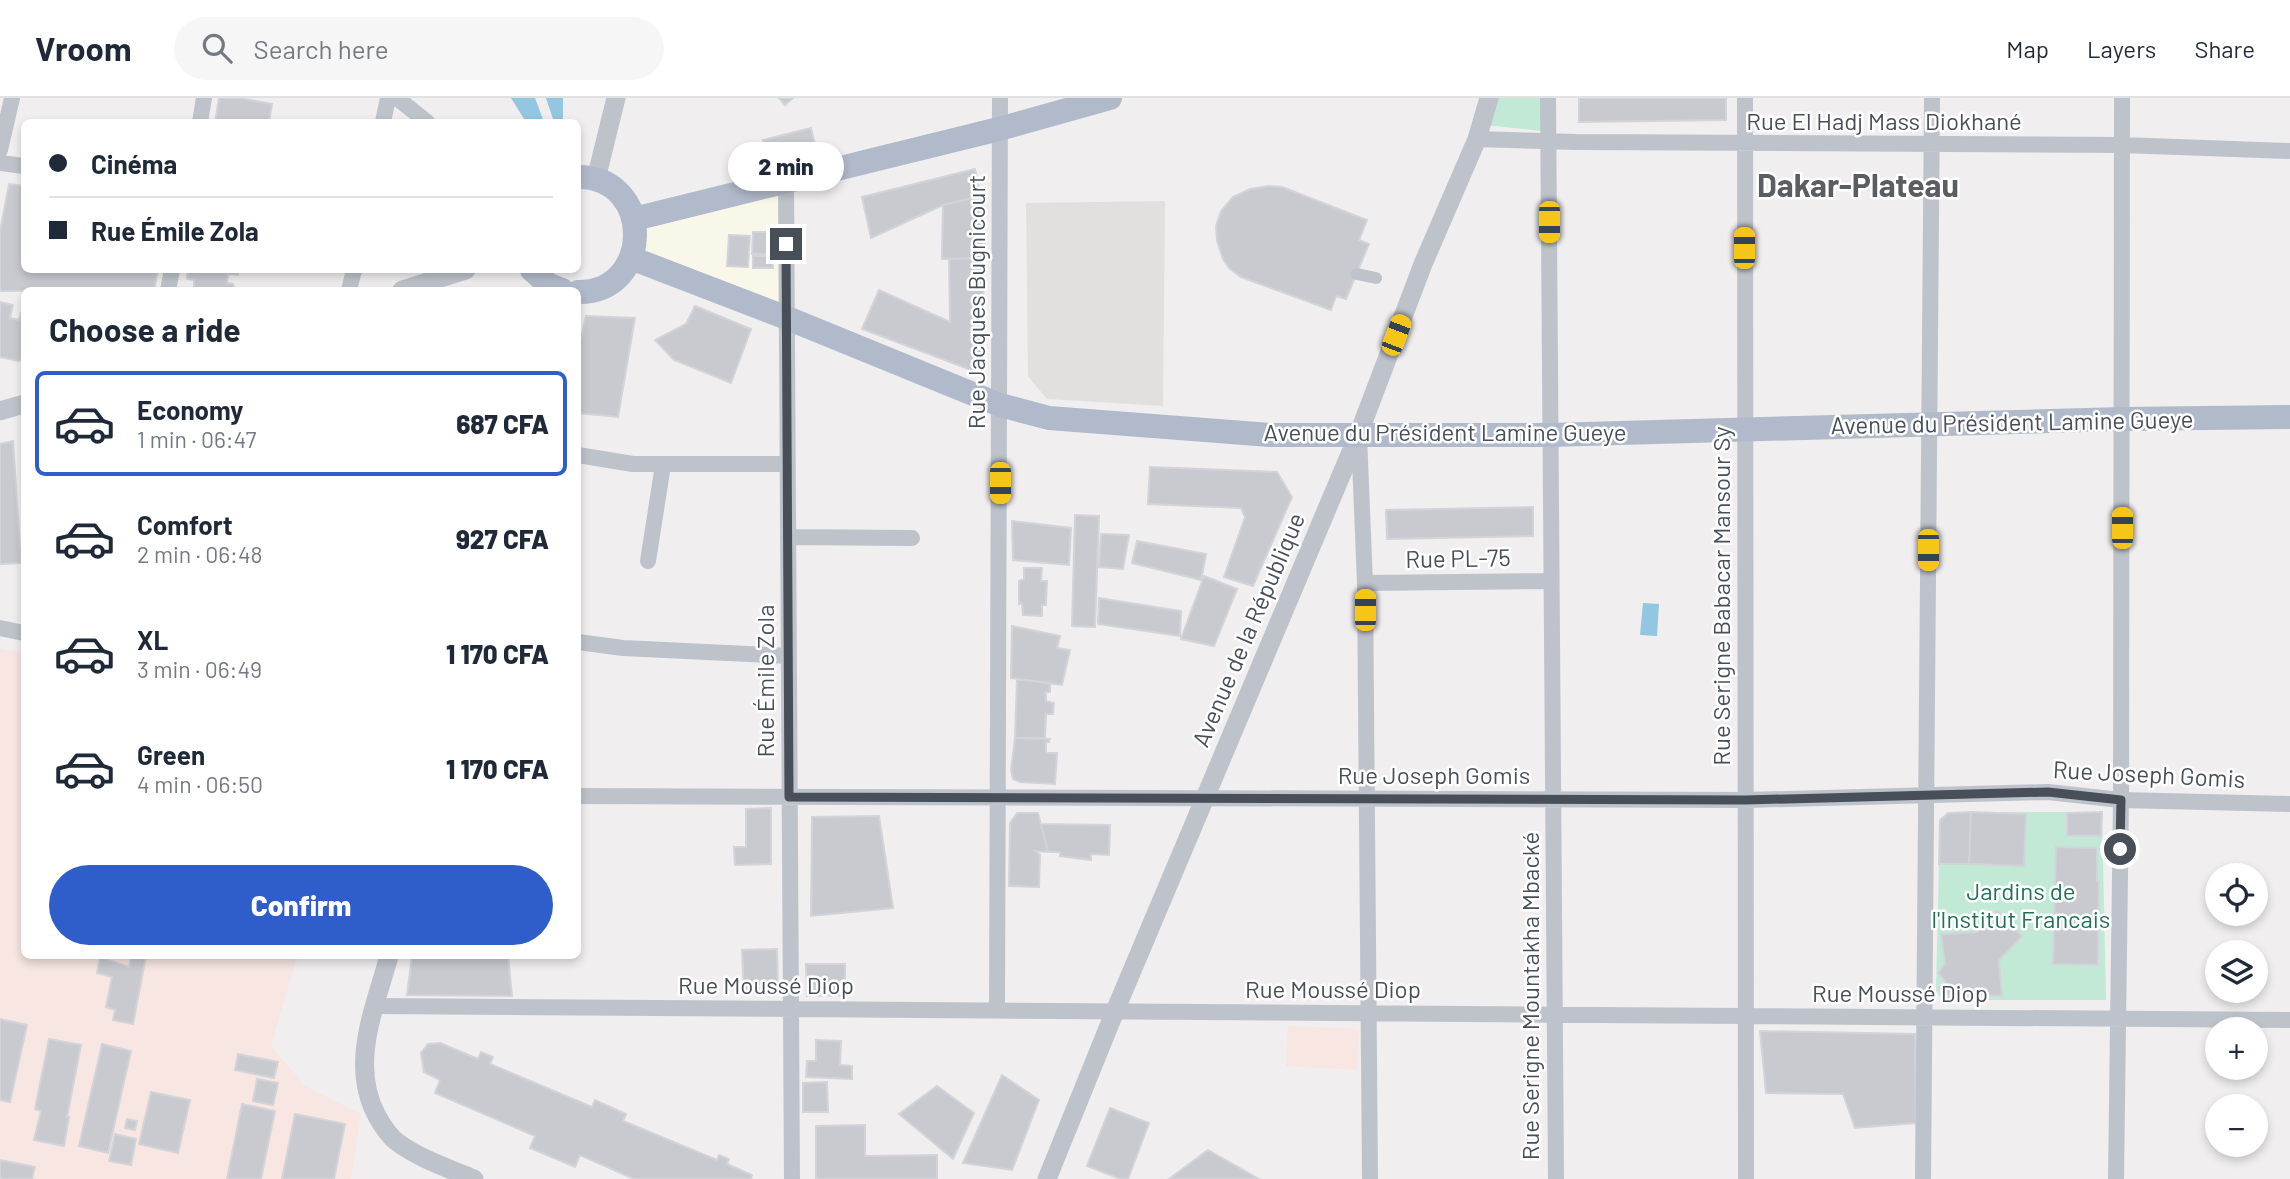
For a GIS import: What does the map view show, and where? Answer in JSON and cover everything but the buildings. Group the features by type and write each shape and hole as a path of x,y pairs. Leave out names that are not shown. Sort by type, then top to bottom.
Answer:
{"main road":[{"path":"634,219 999,129 1110,98"},
{"path":"581,292 599,289 623,271 631,258 636,239 634,219 622,197 606,183 587,178"},
{"name":"Avenue du Président Lamine Gueye","path":"631,258 1000,404 1049,418 1270,435 1550,435 2290,417"},
{"path":"535,273 554,287"}],"street":[{"path":"0,149 12,98"},
{"path":"200,119 204,98"},
{"path":"384,119 388,98"},
{"path":"397,98 423,119"},
{"path":"587,178 616,98"},
{"name":"Rue Jacques Bugnicourt","path":"997,1010 1000,98"},
{"name":"Avenue de la République","path":"1047,1179 1359,433 1423,264 1478,139 1489,98"},
{"name":"Rue Serigne Mountakha Mbacké","path":"1548,98 1556,1179"},
{"name":"Rue Serigne Babacar Mansour Sy","path":"1745,98 1746,1179"},
{"path":"1923,1179 1931,98"},
{"path":"2116,1179 2121,800 2122,98"},
{"name":"Rue El Hadj Mass Diokhané","path":"1478,139 1744,144 2122,145 2290,151"},
{"path":"0,163 21,166"},
{"name":"Rue Émile Zola","path":"786,182 792,1179"},
{"path":"412,287 456,273"},
{"path":"1357,274 1376,278"},
{"path":"0,411 21,405"},
{"path":"1359,433 1365,583 1370,1179"},
{"path":"581,455 634,464 787,464"},
{"path":"648,561 663,464"},
{"path":"788,537 912,538"},
{"name":"Rue PL-75","path":"1365,583 1551,580"},
{"path":"0,628 21,632"},
{"path":"581,642 623,648 789,656"},
{"name":"Rue Joseph Gomis","path":"581,796 1745,800 2048,792 2121,800 2290,804"},
{"path":"388,959 365,1045 363,1077 371,1105 395,1140 424,1158 474,1179"},
{"name":"Rue Moussé Diop","path":"376,1006 2290,1020"}],"shaded area":[{"path":"781,192 780,308 643,252 645,222"},
{"path":"1165,201 1163,406 1047,399 1028,376 1026,203"},
{"path":"0,648 21,652 21,959 296,959 271,1046 305,1086 361,1114 351,1179 0,1179"},
{"path":"1288,1026 1359,1029 1357,1070 1286,1066"}],"green space":[{"path":"1496,98 1541,98 1542,131 1485,125"},
{"name":"Jardins de l'Institut Francais","path":"2102,812 2106,1000 1942,1000 1936,990 1940,820 1948,813"}],"water":[{"path":"511,98 535,98 543,119 524,119"},
{"path":"546,98 563,98 563,119 553,119"},
{"path":"1643,603 1659,604 1657,636 1640,635"}],"district":[{"name":"Dakar-Plateau","path":"1858,186"}],"route":[{"path":"786,244 789,797 1745,800 2048,792 2121,800 2120,849"}]}
